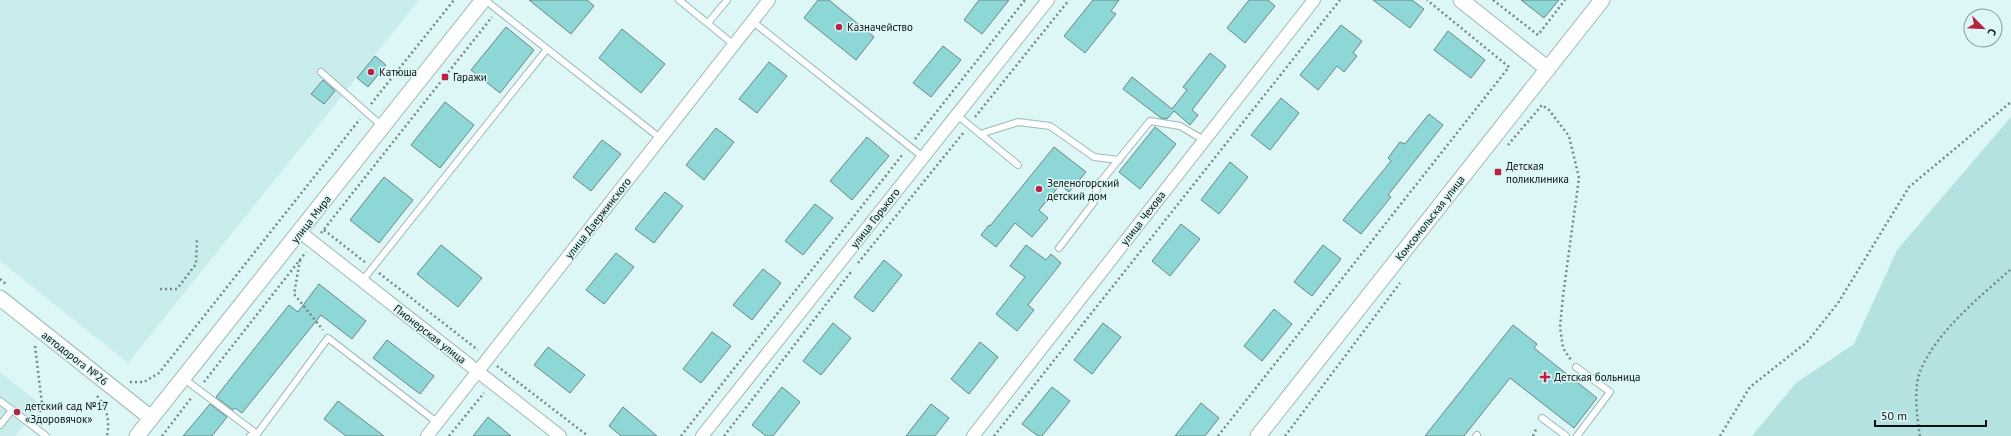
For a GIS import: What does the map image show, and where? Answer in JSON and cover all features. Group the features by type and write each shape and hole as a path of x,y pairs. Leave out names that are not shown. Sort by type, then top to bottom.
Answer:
{"street":[{"name":"улица Мира","path":"137,436 484,0"},
{"name":"улица Дзержинского","path":"428,436 733,44 769,0"},
{"name":"улица Горького","path":"702,436 1048,0"},
{"name":"улица Чехова","path":"972,436 1314,0"},
{"path":"1461,0 1548,68"},
{"name":"Комсомольская улица","path":"1258,436 1602,0"},
{"name":"Пионерская улица","path":"300,232 560,436"},
{"name":"автодорога №26","path":"0,298 151,418"}],"lane":[{"path":"484,0 660,138"},
{"path":"679,0 733,44"},
{"path":"708,23 727,0"},
{"path":"752,21 923,157"},
{"path":"362,281 547,49"},
{"path":"321,72 383,127"},
{"path":"957,114 1018,165"},
{"path":"1059,248 1094,202 1098,185 1150,121 1180,126 1204,140"},
{"path":"980,134 1018,122 1050,126 1094,158 1118,160"},
{"path":"183,378 254,435 328,338 438,423"},
{"path":"1576,367 1610,392 1577,436"},
{"path":"0,401 46,436"},
{"path":"0,425 12,410"},
{"path":"1542,418 1566,436"}],"path":[{"path":"126,379 130,382 144,382 160,373 454,0"},
{"path":"682,436 1025,0"},
{"path":"857,264 1069,0"},
{"path":"994,436 1340,0"},
{"path":"1218,436 1509,67 1427,0"},
{"path":"1493,0 1538,35 1565,0"},
{"path":"162,436 497,9"},
{"path":"1720,436 1750,387 1807,342 1838,303 1909,187 2011,102"},
{"path":"1507,147 1542,105 1549,110 1569,136 1579,178 1560,327 1563,348 1576,367"},
{"path":"324,230 588,436"},
{"path":"160,289 177,289 196,264 197,239"},
{"path":"300,260 294,294 317,321 328,338"},
{"path":"1920,436 1915,408 1920,370 1939,339 1973,303 2011,269"},
{"path":"724,436 852,271"},
{"path":"1285,436 1404,277"},
{"path":"35,346 42,404 36,428"},
{"path":"449,436 485,393"},
{"path":"98,397 107,411 107,436"}],"shaded area":[{"path":"0,0 419,0 128,363 0,261"},
{"path":"2011,117 2011,436 1752,436 1796,383 1854,344 1897,250"},
{"name":"детский сад №17 «Здоровячок»","path":"0,372 40,404 15,436 0,436"}],"building":[{"path":"529,0 587,0 594,6 571,34"},
{"name":"Казначейство","path":"818,0 829,0 874,37 856,60 804,18"},
{"path":"979,0 1009,0 982,34 964,20"},
{"path":"1093,0 1119,0 1111,11 1116,14 1085,53 1064,36"},
{"path":"1249,0 1268,0 1275,6 1245,43 1227,28"},
{"path":"1373,0 1412,0 1424,9 1410,28"},
{"path":"1521,0 1559,0 1544,18"},
{"path":"1341,25 1362,41 1353,53 1357,56 1344,72 1337,66 1318,90 1300,75"},
{"path":"506,27 534,50 500,93 471,70"},
{"path":"622,29 665,64 641,93 599,58"},
{"path":"1448,31 1485,60 1471,78 1434,50"},
{"path":"943,46 961,60 931,97 913,83"},
{"path":"1210,53 1226,66 1192,110 1198,115 1190,125 1174,111 1167,119 1161,118 1123,89 1132,77 1172,109 1187,90 1183,87"},
{"name":"Катюша","path":"375,56 386,65 368,87 357,78"},
{"path":"769,62 787,76 757,113 739,99"},
{"path":"323,80 335,91 324,104 311,94"},
{"path":"1281,98 1299,113 1270,150 1251,135"},
{"path":"445,102 474,125 440,168 411,145"},
{"path":"1429,114 1443,125 1388,195 1391,197 1361,234 1343,220 1391,161 1388,158 1400,142 1405,144"},
{"path":"1155,127 1176,144 1140,189 1119,172"},
{"path":"716,128 734,142 704,180 686,165"},
{"path":"867,137 889,156 852,200 830,181"},
{"path":"602,140 621,154 591,191 573,177"},
{"name":"Зеленогорский детский дом","path":"1054,147 1086,172 1069,192 1060,185 1039,210 1048,218 1032,237 1015,223 996,247 981,235"},
{"path":"1230,162 1248,177 1219,214 1201,200"},
{"path":"384,177 413,200 379,243 350,220"},
{"path":"665,192 683,206 654,243 635,229"},
{"path":"815,204 833,218 803,255 785,241"},
{"path":"1181,224 1200,239 1170,276 1152,261"},
{"path":"441,245 482,278 458,307 417,274"},
{"path":"1026,245 1046,260 1051,254 1061,263 1028,305 1034,310 1017,331 996,314 1025,277 1010,266"},
{"path":"1323,245 1341,259 1312,296 1294,282"},
{"path":"616,253 634,267 604,304 586,290"},
{"path":"884,260 902,275 873,312 854,297"},
{"path":"763,269 781,283 752,320 733,305"},
{"path":"319,284 366,321 352,339 321,315 242,413 235,408 233,410 216,397 289,305 298,312"},
{"path":"1274,309 1292,324 1262,361 1244,346"},
{"path":"833,323 851,338 821,375 803,361"},
{"path":"1103,323 1121,337 1092,374 1074,360"},
{"name":"Детская больница","path":"1513,325 1537,344 1534,348 1597,398 1574,428 1510,378 1464,436 1425,436"},
{"path":"712,332 731,346 701,383 683,369"},
{"path":"387,340 434,376 420,394 373,358"},
{"path":"980,342 998,357 969,394 951,379"},
{"path":"548,347 585,375 570,393 534,365"},
{"path":"782,387 800,402 773,436 766,436 752,425"},
{"path":"1052,387 1070,401 1042,436 1038,436 1022,424"},
{"path":"338,401 384,436 346,436 324,419"},
{"path":"1201,403 1219,418 1205,436 1175,436"},
{"path":"210,404 227,417 212,436 183,436"},
{"path":"931,404 949,418 935,436 906,436"},
{"path":"623,407 657,436 621,436 609,426"},
{"path":"488,417 511,436 473,436"}],"place":[{"name":"Казначейство","path":"839,27"},
{"name":"Катюша","path":"371,72"},
{"name":"Гаражи","path":"445,77"},
{"name":"Детская поликлиника","path":"1498,172"},
{"name":"Зеленогорский детский дом","path":"1039,189"},
{"name":"Детская больница","path":"1545,377"},
{"name":"детский сад №17 «Здоровячок»","path":"17,412"}]}
